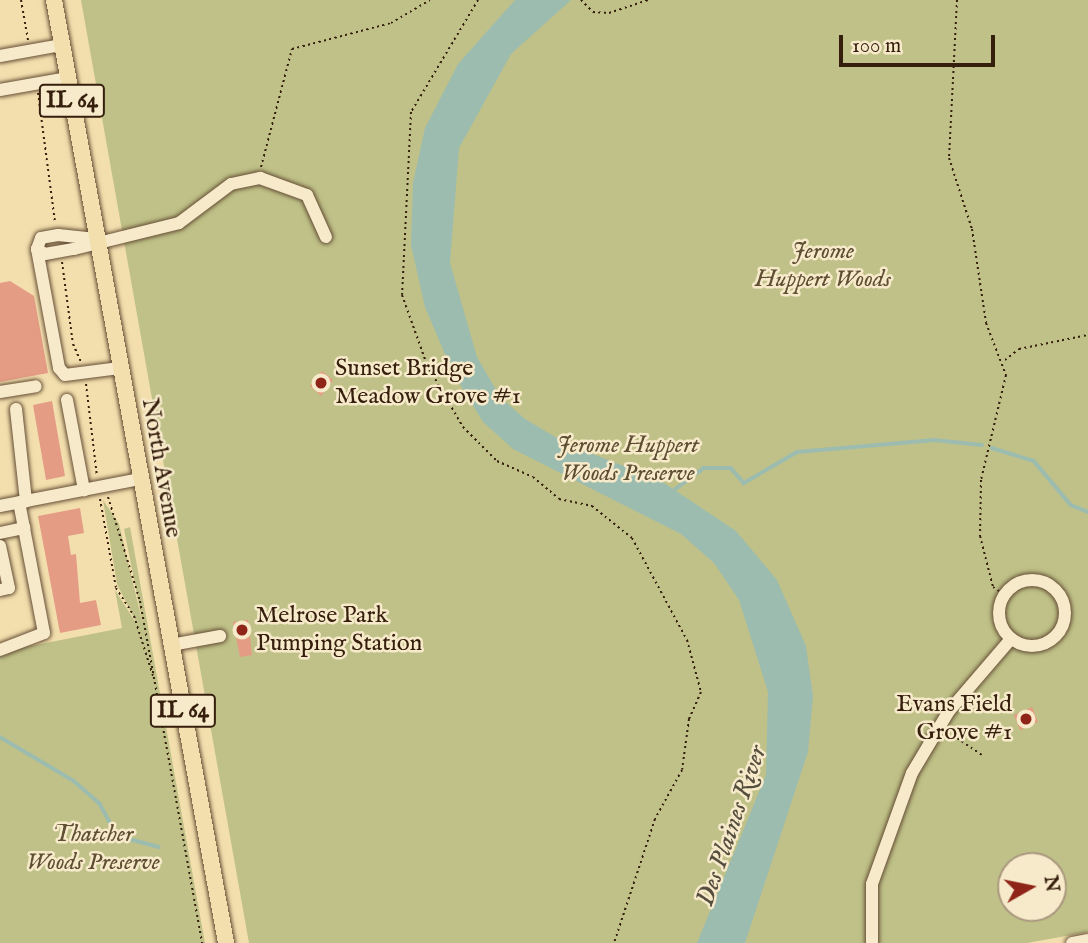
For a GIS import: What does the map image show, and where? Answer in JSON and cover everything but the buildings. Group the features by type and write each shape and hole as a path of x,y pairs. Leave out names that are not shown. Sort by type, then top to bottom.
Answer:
{"main road":[{"name":"North Avenue","path":"54,0 226,943"}],"street":[{"path":"4,56 62,45"},
{"path":"0,90 68,78"},
{"path":"120,368 65,375 59,368 37,248 45,254 96,239 179,223 231,184 260,178 307,195 326,237"},
{"path":"0,392 36,386"},
{"path":"67,400 84,490"},
{"path":"0,650 44,633 24,528 16,409"},
{"path":"0,506 141,479"},
{"path":"0,533 24,528"},
{"path":"0,546 9,588 0,590"},
{"path":"1037,580 1056,590 1065,610 1053,640 1032,647 1012,639 1000,622 1005,594 1037,580"},
{"path":"171,645 220,636"},
{"path":"872,943 870,905 883,844 938,727 1012,639"},
{"path":"1072,943 1088,940"}],"path":[{"path":"21,0 30,48"},
{"path":"260,178 292,48 391,23 430,0"},
{"path":"478,0 411,112 402,295 427,365 463,427 497,461 533,477 559,499 592,506 632,538 687,640 701,692 689,719 682,770 655,819 614,943"},
{"path":"582,1 593,12 609,13 648,0"},
{"path":"957,0 949,158 972,229 986,323 1004,360 1006,375 981,480 980,536 993,587 1005,594"},
{"path":"37,89 56,229"},
{"path":"62,257 73,344 82,365"},
{"path":"1004,360 1019,349 1088,335"},
{"path":"85,379 99,480"},
{"path":"99,495 114,579 134,616 153,676"},
{"path":"108,497 140,601 202,943"},
{"path":"938,727 982,755"}],"green space":[{"name":"Jerome Huppert Woods Preserve","path":"81,0 1088,0 1088,932 1027,943 249,943"},
{"name":"Thatcher Woods Preserve","path":"103,500 119,524 143,625 124,529 130,527 205,943 0,943 0,652 122,628 115,590 138,626 117,584"}],"shaded area":[{"path":"515,0 571,0 511,54 459,148 450,263 477,357 500,397 525,419 569,445 658,479 736,531 777,580 806,646 813,696 808,752 745,943 697,943 766,775 768,692 739,600 714,563 681,534 513,449 483,422 452,371 425,307 411,245 413,183 425,128 458,64"}],"waterway":[{"path":"673,491 703,468 731,468 744,483 797,452 934,440 982,445"},
{"path":"992,448 1034,461 1071,505 1088,512"},
{"path":"0,737 74,781 100,804 118,836 159,847"}],"place":[{"name":"Sunset Bridge Meadow Grove #1","path":"321,383"},
{"name":"Melrose Park Pumping Station","path":"242,630"},
{"name":"Evans Field Grove #1","path":"1026,719"}],"park label":[{"name":"Jerome Huppert Woods","path":"823,266"}],"water label":[{"name":"Des Plaines River","path":"732,826"}]}
